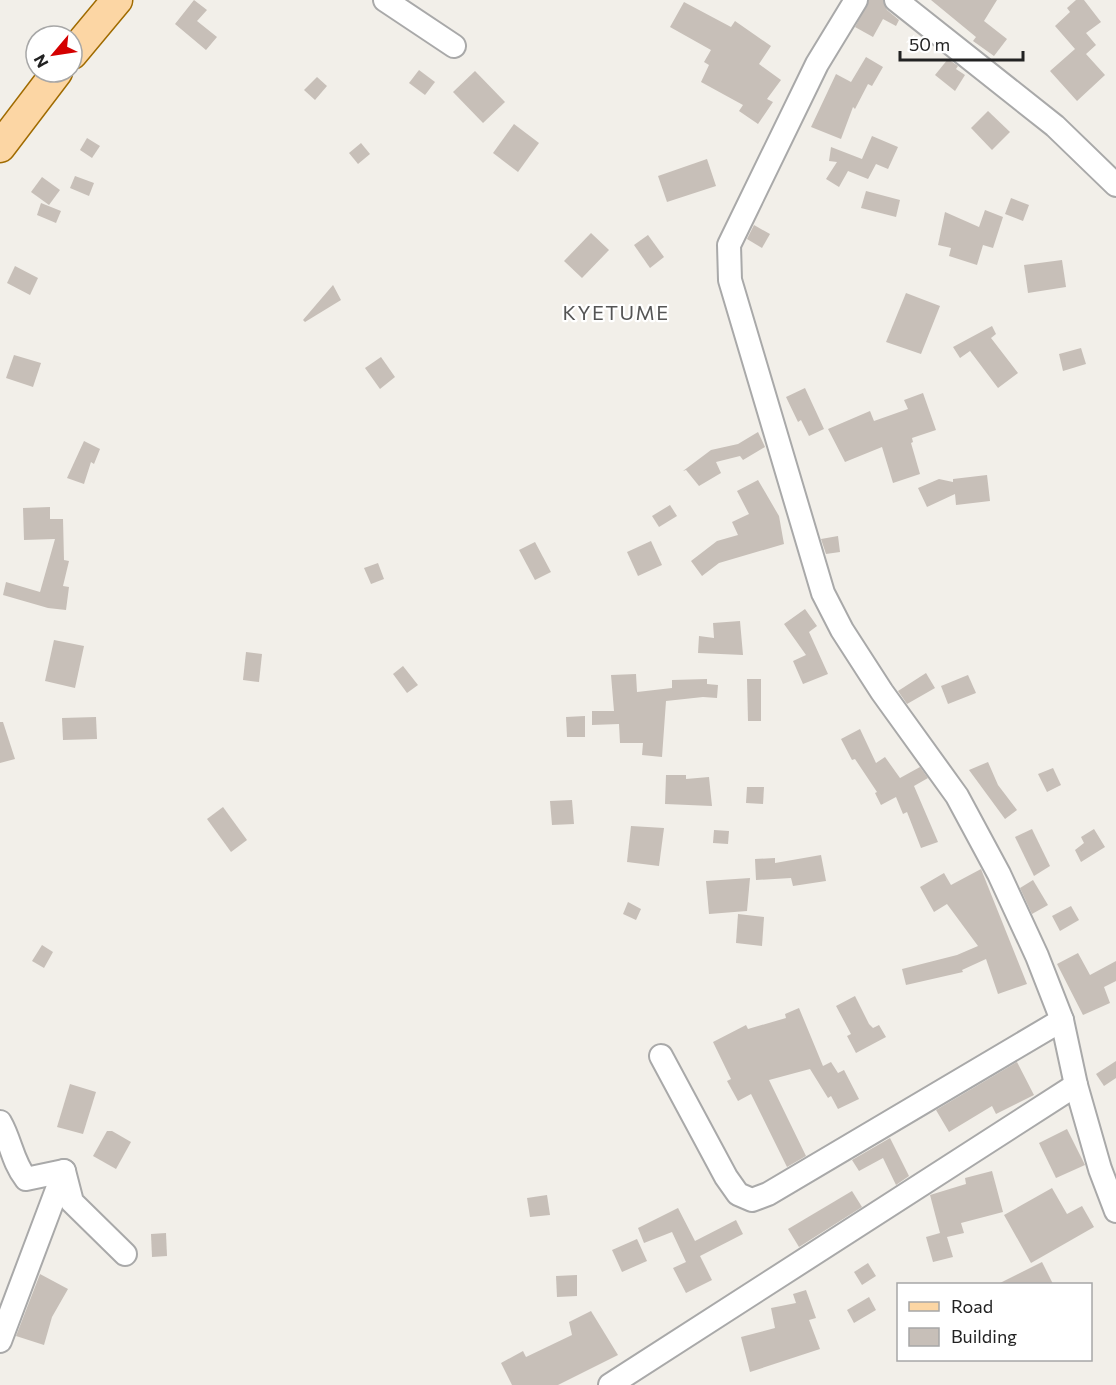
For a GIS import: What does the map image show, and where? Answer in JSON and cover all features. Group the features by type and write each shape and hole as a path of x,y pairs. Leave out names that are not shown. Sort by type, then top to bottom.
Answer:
{"main road":[{"path":"84,40 117,0"},
{"path":"0,147 48,84"}],"street":[{"path":"385,0 454,46"},
{"path":"856,0 817,64 729,245 730,280 823,593 842,630 882,692 957,796 999,874 1037,956 1062,1020 1076,1085 1100,1169 1116,1211"},
{"path":"896,0 1055,126 1116,185"},
{"path":"661,1056 726,1178 738,1194 752,1200 768,1194 1062,1020"},
{"path":"610,1385 1076,1085"},
{"path":"0,1122 9,1138 15,1165 26,1179 64,1171"},
{"path":"64,1171 72,1202 125,1254"},
{"path":"0,1341 64,1171"}],"building":[{"path":"194,0 207,10 197,21 217,37 206,50 175,24"},
{"path":"869,0 883,0 887,10 899,20 896,26 883,19 873,37 855,27"},
{"path":"931,0 997,0 984,21 1007,39 994,56 973,41 976,37"},
{"path":"1076,0 1084,0 1101,22 1086,33 1096,45 1086,54 1105,75 1077,101 1050,71 1075,49 1055,26 1070,12 1067,8"},
{"path":"684,2 731,27 735,21 771,46 759,64 781,80 767,99 773,102 758,124 739,111 743,105 701,82 709,65 704,62 711,50 670,27"},
{"path":"866,57 883,67 872,86 868,84 855,109 853,107 841,139 811,127 836,74 851,82"},
{"path":"948,59 965,75 955,91 935,75"},
{"path":"419,70 435,82 425,95 409,83"},
{"path":"475,71 505,102 483,123 453,92"},
{"path":"317,77 327,86 315,100 304,90"},
{"path":"988,111 1010,132 992,150 971,128"},
{"path":"514,124 539,143 518,172 493,153"},
{"path":"872,136 898,147 888,169 876,164 868,179 848,171 839,187 826,179 837,162 829,161 831,147 862,159"},
{"path":"87,138 100,146 92,158 80,150"},
{"path":"361,143 370,154 358,164 349,153"},
{"path":"707,159 716,186 667,202 658,176"},
{"path":"75,176 94,183 89,196 70,188"},
{"path":"42,177 60,190 49,205 31,192"},
{"path":"866,191 900,200 896,217 861,208"},
{"path":"1011,198 1029,205 1023,221 1005,214"},
{"path":"41,203 61,211 56,223 37,215"},
{"path":"985,210 1003,217 993,248 983,245 977,265 949,256 951,248 938,245 945,212 979,227"},
{"path":"754,225 770,234 762,248 747,239"},
{"path":"591,233 609,250 582,278 564,261"},
{"path":"648,235 664,257 650,268 634,245"},
{"path":"1062,260 1066,287 1028,293 1024,265"},
{"path":"15,266 38,278 30,295 7,283"},
{"path":"333,285 341,300 305,322 303,320"},
{"path":"906,293 940,306 921,354 886,342"},
{"path":"992,326 996,334 991,338 1018,373 998,388 970,351 960,358 953,347"},
{"path":"1081,348 1086,364 1063,371 1059,354"},
{"path":"14,355 41,363 33,387 6,378"},
{"path":"381,357 395,377 380,389 365,368"},
{"path":"805,388 824,429 809,436 801,420 798,422 786,397"},
{"path":"923,393 936,430 912,438 911,443 920,474 893,483 882,447 845,462 828,429 870,411 874,421 908,409 904,400"},
{"path":"758,432 765,447 743,460 740,456 716,462 721,473 699,486 686,470 683,471 711,450 738,444"},
{"path":"84,441 100,449 94,464 91,462 84,484 67,478"},
{"path":"987,475 990,501 956,505 955,494 927,507 918,488 939,479 953,482 953,479"},
{"path":"758,480 779,516 784,544 719,563 702,576 691,561 717,541 738,535 732,522 749,514 737,491"},
{"path":"670,505 677,516 659,527 652,516"},
{"path":"50,507 50,519 63,519 64,560 69,561 63,586 69,587 66,610 48,608 3,595 6,582 40,592 55,539 24,540 23,508"},
{"path":"838,536 840,552 826,554 821,539"},
{"path":"651,541 662,565 638,576 627,552"},
{"path":"535,542 551,572 535,580 519,550"},
{"path":"378,563 384,579 371,584 364,568"},
{"path":"805,609 817,626 809,632 828,674 803,684 793,661 806,655 784,624"},
{"path":"740,621 743,655 698,653 699,636 714,638 713,623"},
{"path":"54,640 84,646 75,688 45,681"},
{"path":"246,652 262,654 259,682 243,680"},
{"path":"403,666 418,685 407,693 393,674"},
{"path":"926,673 935,688 907,704 898,691"},
{"path":"636,674 637,692 672,688 672,680 707,679 707,684 718,685 717,698 703,697 666,701 662,757 642,755 643,743 620,743 619,724 592,725 592,711 614,711 611,675"},
{"path":"968,675 976,693 948,704 941,686"},
{"path":"747,679 761,679 761,721 748,721"},
{"path":"585,716 585,737 567,737 566,717"},
{"path":"96,717 97,739 63,740 62,718"},
{"path":"0,722 3,722 15,759 0,763"},
{"path":"860,729 876,763 885,757 900,778 920,767 928,778 914,786 938,842 921,848 907,812 903,814 896,797 881,805 875,793 877,792 855,759 852,760 841,739"},
{"path":"988,762 998,785 1017,810 1005,819 969,770"},
{"path":"1053,768 1061,785 1047,792 1038,774"},
{"path":"666,775 686,775 686,779 709,777 712,806 665,804"},
{"path":"747,787 764,787 763,804 746,803"},
{"path":"572,800 574,824 552,825 550,801"},
{"path":"223,807 247,840 231,852 207,819"},
{"path":"631,826 664,828 659,866 627,862"},
{"path":"1032,829 1050,866 1034,876 1015,837"},
{"path":"1094,829 1105,847 1081,862 1075,850 1084,843 1081,837"},
{"path":"714,830 729,831 728,844 713,843"},
{"path":"821,855 826,881 793,886 791,878 756,880 755,859 775,858 775,863"},
{"path":"981,869 1027,984 998,994 986,959 962,970 963,972 906,985 902,969 957,955 978,946 947,904 934,912 920,887 944,873 951,885"},
{"path":"750,878 747,911 709,914 706,881"},
{"path":"1033,880 1048,905 1032,914 1020,888"},
{"path":"628,902 641,909 636,920 623,914"},
{"path":"1071,906 1079,920 1060,931 1052,916"},
{"path":"738,914 764,917 762,946 736,943"},
{"path":"42,945 53,952 44,968 32,961"},
{"path":"1078,953 1090,975 1116,961 1116,981 1104,987 1110,1003 1083,1015 1057,964"},
{"path":"855,996 869,1024 873,1028 879,1025 886,1037 856,1053 847,1036 851,1034 836,1006"},
{"path":"799,1008 823,1066 831,1062 838,1073 844,1070 859,1099 838,1109 831,1096 828,1098 810,1069 769,1080 806,1156 787,1167 751,1094 738,1101 727,1081 731,1079 713,1042 746,1025 748,1029 786,1018 785,1014"},
{"path":"1116,1061 1116,1078 1104,1086 1096,1074"},
{"path":"1017,1062 1034,1095 996,1114 992,1106 949,1132 936,1110"},
{"path":"70,1084 96,1092 83,1134 57,1127"},
{"path":"1067,1129 1085,1165 1056,1178 1039,1143"},
{"path":"107,1131 112,1131 131,1142 116,1169 93,1156"},
{"path":"890,1138 909,1176 896,1185 883,1158 859,1171 852,1160"},
{"path":"992,1171 1003,1212 961,1223 964,1233 947,1237 953,1257 933,1262 926,1237 940,1233 930,1195 966,1184 965,1178"},
{"path":"1052,1188 1067,1214 1082,1206 1094,1227 1031,1263 1004,1215"},
{"path":"852,1191 862,1207 799,1247 788,1229"},
{"path":"547,1195 550,1215 530,1217 527,1198"},
{"path":"678,1208 695,1241 736,1220 743,1234 700,1256 712,1280 686,1293 673,1268 686,1262 672,1232 644,1243 638,1228"},
{"path":"166,1233 167,1256 152,1257 151,1234"},
{"path":"637,1239 647,1261 622,1272 612,1250"},
{"path":"1042,1262 1052,1283 1000,1283"},
{"path":"868,1263 876,1276 862,1285 854,1272"},
{"path":"40,1274 68,1289 52,1317 44,1345 16,1336"},
{"path":"577,1275 577,1296 557,1297 556,1276"},
{"path":"806,1290 816,1318 809,1320 820,1349 750,1372 741,1337 775,1328 771,1308 796,1303 793,1294"},
{"path":"869,1297 876,1310 854,1323 847,1310"},
{"path":"591,1311 618,1355 558,1385 512,1385 501,1363 523,1351 526,1357 572,1335 569,1322"}],"district":[{"name":"KYETUME","path":"616,312"}]}
